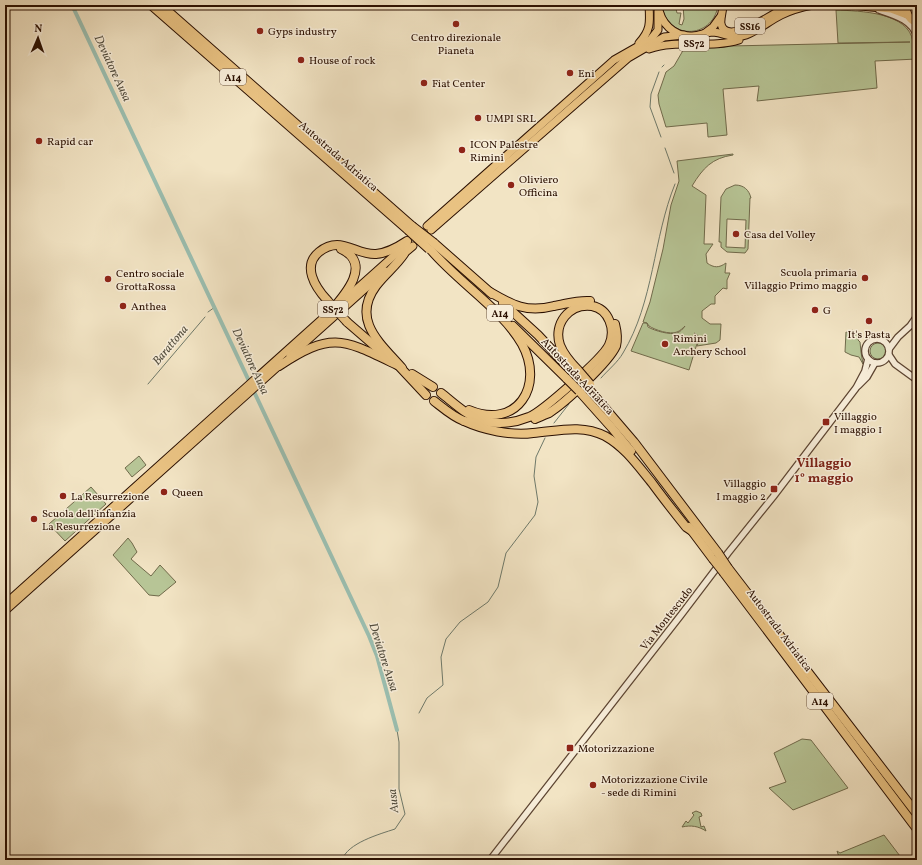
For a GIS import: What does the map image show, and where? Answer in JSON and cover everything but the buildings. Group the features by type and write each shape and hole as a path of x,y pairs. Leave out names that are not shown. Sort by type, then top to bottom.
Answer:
{"highway":[{"name":"Autostrada Adriatica","path":"151,5 318,146"},
{"name":"Autostrada Adriatica","path":"161,5 410,228 528,339 579,391 622,440 692,531 716,556"},
{"path":"403,369 359,334 327,300 316,286 311,272 311,264 314,256 320,251 329,247 342,246 364,253 376,254 410,243"},
{"path":"329,247 340,248 348,253 353,260 355,269 352,283 348,291 329,313"},
{"name":"Autostrada Adriatica","path":"431,248 490,292 538,335 576,372 629,430 634,442 726,571 917,829"},
{"path":"431,248 443,265 498,315 514,333 522,345 530,368 531,379 525,398 511,411 496,415 475,413 455,404"},
{"path":"404,254 398,263 376,287 369,299 367,311 368,323 374,336 426,395"},
{"path":"464,421 496,425 517,425 531,421 549,412 605,362 616,344 617,336 615,324 611,315 599,304 590,301 576,301 545,308 527,308 511,304 490,292"},
{"path":"441,393 476,418 497,423 508,423 537,413 551,403 587,370 609,345 612,332 611,325 609,319 600,308 591,306 576,308 566,313 560,323 558,333 560,344 565,356 576,372"},
{"path":"279,366 312,347 335,342 353,345 403,369 433,387"},
{"path":"434,401 464,421 498,431 517,434 532,434 574,428 589,430 604,436 617,444 630,456 686,527 692,531"},
{"name":"Autostrada Adriatica","path":"726,571 917,814"}],"main road":[{"name":"SS72","path":"634,48 647,35 650,23 649,5"},
{"name":"SS16","path":"723,5 721,24 723,29 730,32 736,32 750,26 789,5"},
{"name":"SS16","path":"684,36 694,36 714,32 736,37 759,28 796,9 813,5"},
{"path":"851,5 891,9 907,14 916,24"},
{"path":"906,5 907,14"},
{"name":"SS72","path":"658,8 658,30 650,40 614,60 429,228 628,58 664,37 684,36"},
{"path":"658,8 660,17 667,26 684,36"},
{"name":"SS16","path":"700,35 713,27 722,14"},
{"name":"SS72","path":"628,58 650,48 664,45 723,43 737,41 749,36 759,28"},
{"name":"SS72","path":"260,380 279,366 404,254 410,243"},
{"name":"SS72","path":"5,604 260,380 329,313 410,243"},
{"name":"SS72","path":"5,611 244,394"}],"street":[{"path":"873,8 898,17 913,28 917,37"},
{"path":"889,348 898,336 910,326 917,316"},
{"path":"884,341 898,336"},
{"path":"895,364 884,362 875,363 868,359 865,352 869,342 878,339 884,341 889,348 889,355 895,364 917,380"},
{"path":"884,362 889,355"},
{"name":"Via Montescudo","path":"856,388 865,371 868,359"},
{"name":"Via Montescudo","path":"490,860 866,377 875,363"}],"green space":[{"path":"662,5 675,5 677,13 681,13 679,24 682,25 684,19 683,5 718,6 714,17 707,25 699,30 689,31 680,30 672,25 665,16"},
{"path":"836,10 858,11 882,15 903,24 910,32 913,42 916,42 917,59 875,61 877,88 757,101 759,86 723,89 727,135 708,137 707,123 666,127 659,104 658,95 666,72 674,66 685,47 910,42 838,43"},
{"path":"733,154 714,161 704,169 692,186 706,195 704,244 713,244 706,254 707,263 716,267 726,263 725,273 730,273 727,280 727,289 723,288 715,296 715,304 711,304 702,311 702,318 710,324 721,324 720,340 716,343 697,346 700,337 694,333 699,337 689,370 631,351 643,323 647,323 643,322 650,302 663,249 671,205 679,181 677,161","holes":["647,323 649,326 663,332 671,333 662,332 648,327"]},
{"path":"735,185 741,186 747,190 751,198 748,249 745,253 727,252 721,247 721,242 719,242 721,197 726,189","holes":["727,219 746,220 745,248 726,247"]},
{"path":"853,330 858,336 858,340 860,342 863,364 859,357 845,352 846,332"},
{"path":"878,343 884,345 886,351 884,357 878,359 872,357 870,351 872,345"},
{"path":"139,456 146,465 132,477 125,468"},
{"path":"91,487 106,504 65,541 49,524"},
{"path":"128,538 137,552 131,559 151,576 160,565 176,582 159,596 149,595 113,555"},
{"path":"802,739 811,740 848,788 793,810 769,788 786,782 774,753"},
{"path":"696,811 701,813 702,816 699,817 701,827 704,826 706,831 694,826 682,827 686,821 688,823 694,815 692,813"},
{"path":"884,835 903,860 840,860 837,851 840,853"}],"waterway":[{"name":"Deviatore Ausa","path":"72,5 369,636 377,656 397,730"},
{"path":"659,72 651,94 650,107 661,137"},
{"path":"665,148 674,173"},
{"path":"601,378 616,363 623,353 641,313 662,226 675,184"},
{"name":"Barattona","path":"208,312 215,307"},
{"name":"Barattona","path":"148,384 205,317"},
{"path":"554,423 569,404"},
{"path":"419,713 427,698 443,685 441,657 446,639 460,622 488,602 498,587 506,553 535,515 538,502 534,476 536,457 545,438"},
{"name":"Ausa","path":"342,860 345,854 357,844 395,829 405,814 399,789 399,742 397,730"}],"place":[{"name":"Centro direzionale Pianeta","path":"456,24"},
{"name":"Gyps industry","path":"260,31"},
{"name":"House of rock","path":"301,60"},
{"name":"Eni","path":"570,73"},
{"name":"Fiat Center","path":"424,83"},
{"name":"UMPI SRL","path":"478,118"},
{"name":"Rapid car","path":"39,141"},
{"name":"ICON Palestre Rimini","path":"462,150"},
{"name":"Oliviero Officina","path":"511,185"},
{"name":"Casa del Volley","path":"736,234"},
{"name":"Scuola primaria Villaggio Primo maggio","path":"865,278"},
{"name":"Centro sociale GrottaRossa","path":"108,279"},
{"name":"Anthea","path":"123,306"},
{"name":"G","path":"815,310"},
{"name":"It's Pasta","path":"869,321"},
{"name":"Rimini Archery School","path":"665,344"},
{"name":"Villaggio I maggio 1","path":"826,422"},
{"name":"Villaggio I maggio 2","path":"774,489"},
{"name":"Queen","path":"164,492"},
{"name":"La Resurrezione","path":"63,496"},
{"name":"Scuola dell'infanzia La Resurrezione","path":"34,519"},
{"name":"Motorizzazione","path":"570,748"},
{"name":"Motorizzazione Civile - sede di Rimini","path":"593,785"}],"district":[{"name":"Villaggio 1° maggio","path":"824,470"}]}
